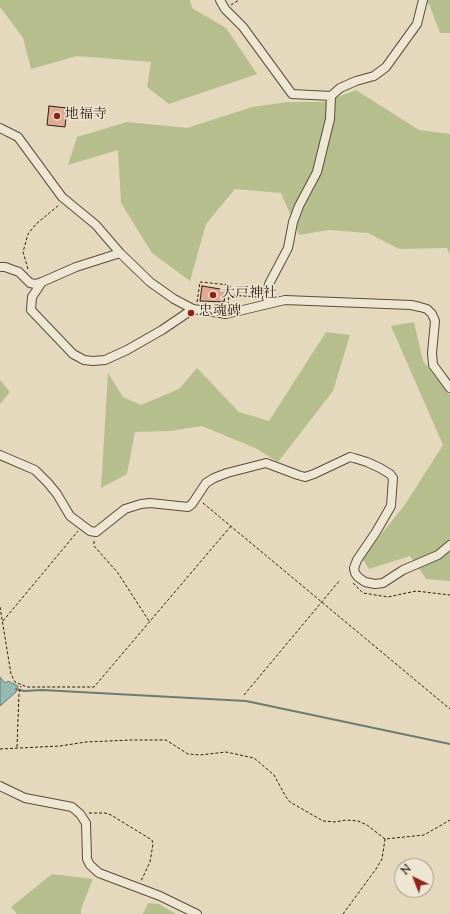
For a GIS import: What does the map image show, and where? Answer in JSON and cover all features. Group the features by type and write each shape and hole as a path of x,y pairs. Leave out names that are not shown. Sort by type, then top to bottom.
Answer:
{"street":[{"path":"220,0 225,8 243,27 292,94 331,96 340,88 356,81 374,76 386,67 417,24 423,0"},
{"path":"268,300 269,284 288,248 299,206 317,172 330,120 331,96"},
{"path":"0,128 18,137 67,201 96,225 120,253 150,282 174,299 193,309 226,314 268,300 411,305 427,309 432,314 435,321 432,353 433,365 450,388"},
{"path":"0,267 5,267 18,272 30,283 42,282 76,267 120,253"},
{"path":"42,282 32,297 31,310 73,354 84,360 93,362 105,360 127,350 162,330 193,309"},
{"path":"0,455 35,470 57,494 70,516 90,532 96,532 125,509 141,504 150,503 188,506 196,499 206,483 214,478 261,464 266,463 298,476 305,477 350,457 380,468 390,474 393,478 391,506 357,560 354,568 358,577 365,582 375,584 383,583 403,570 438,555 450,545"},
{"path":"0,786 25,798 72,807 80,814 86,823 86,859 99,873 160,896 197,914"}],"path":[{"path":"225,8 239,0"},
{"path":"28,271 23,252 28,234 47,214 67,201"},
{"path":"201,303 196,303 200,282 230,285 228,306 213,304"},
{"path":"229,295 268,300"},
{"path":"196,499 206,504 450,709"},
{"path":"2,622 82,526"},
{"path":"0,607 10,674 15,682 21,686 27,687 94,687 231,526"},
{"path":"96,532 94,546 112,564 150,622"},
{"path":"244,696 340,580"},
{"path":"17,747 19,693 21,686"},
{"path":"0,749 60,746 86,742 166,740 188,754 200,755 226,752 254,758 274,775 290,802 323,821 358,821 367,825 385,839 424,835 450,820"},
{"path":"80,814 105,813 115,817 152,840 153,844 150,862 136,888"},
{"path":"343,914 382,859 385,839"}],"green space":[{"path":"0,0 190,0 192,8 226,28 257,74 169,104 147,87 151,62 77,56 31,69 23,38 0,7"},
{"path":"419,0 450,0 450,33 440,33 429,4"},
{"path":"356,90 419,130 450,134 450,255 447,248 399,249 368,233 329,230 299,235 281,193 235,189 206,224 190,281 152,253 121,203 118,150 68,165 77,137 127,122 187,128 252,107 288,102 324,102"},
{"path":"414,322 423,361 450,395 450,581 426,579 410,556 369,569 362,558 404,506 443,445 391,326"},
{"path":"326,332 350,335 333,391 278,462 255,448 202,426 170,431 135,432 127,474 101,488 108,373 123,397 141,405 179,389 197,368 239,412 269,421"},
{"path":"0,380 10,392 0,404"},
{"path":"52,874 93,879 81,909 81,914 17,914 11,907"},
{"path":"148,903 159,904 176,914 143,914"}],"water":[{"path":"0,677 5,683 8,681 18,686 16,692 0,706"}],"building":[{"name":"地福寺","path":"49,106 67,108 65,127 47,125"},
{"name":"大戸神社","path":"202,286 226,290 224,302 200,301"}],"waterway":[{"path":"16,689 24,691 42,690 246,701 450,744"}],"place":[{"name":"地福寺","path":"57,116"},
{"name":"大戸神社","path":"213,295"},
{"name":"忠魂碑","path":"191,313"}]}
